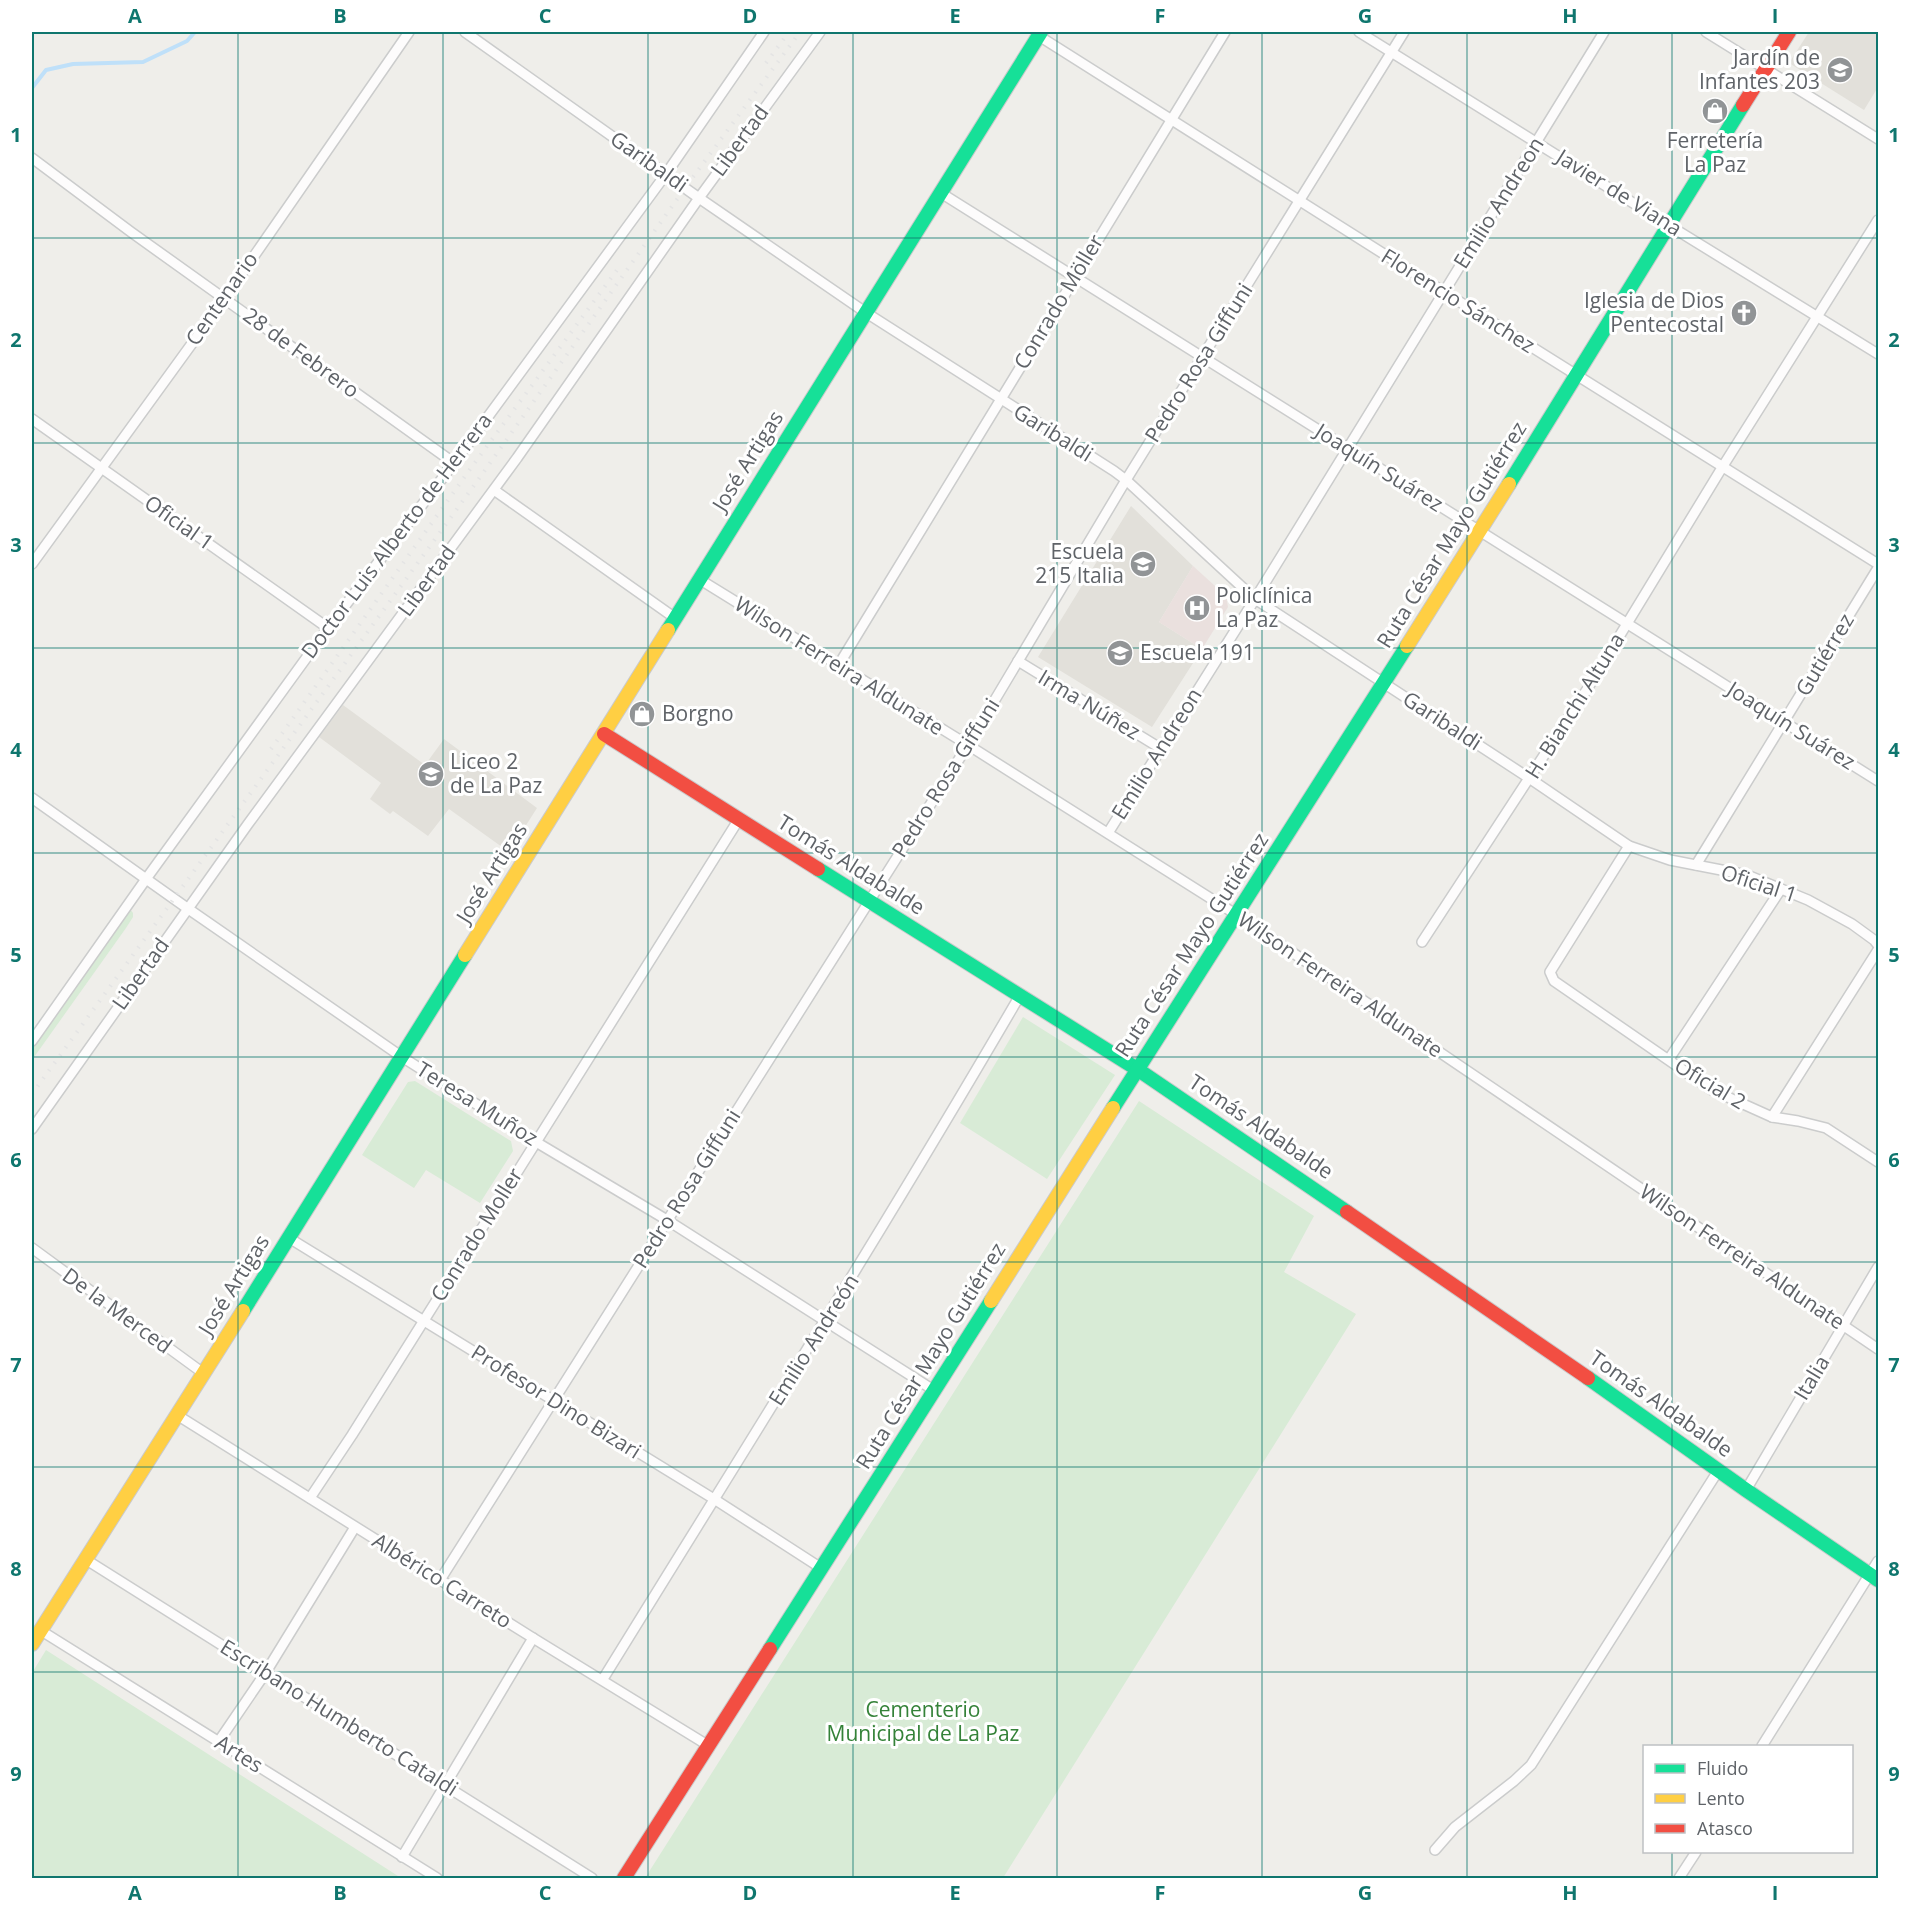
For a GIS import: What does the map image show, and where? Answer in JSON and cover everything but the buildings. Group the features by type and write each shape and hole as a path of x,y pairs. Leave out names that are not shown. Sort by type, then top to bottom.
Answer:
{"street":[{"name":"Centenario","path":"32,564 225,298 409,32"},
{"name":"Garibaldi","path":"465,32 699,198 865,312 1126,480 1255,600 1529,778 1629,846"},
{"name":"Doctor Luis Alberto de Herrera","path":"32,1041 328,628 454,462 666,174 764,32"},
{"name":"Libertad","path":"32,1128 187,908 494,490 699,198 820,32"},
{"name":"Conrado Möller","path":"838,666 1225,32"},
{"name":"Javier de Viana","path":"1359,32 1878,354"},
{"name":"Pedro Rosa Giffuni","path":"440,1580 968,745 1126,480 1404,32"},
{"name":"Emilio Andreon","path":"1108,832 1255,600 1604,32"},
{"path":"1706,32 1878,139"},
{"name":"Ruta César Mayo Gutiérrez","path":"624,1878 1480,531 1789,32"},
{"name":"Florencio Sánchez","path":"1040,34 1300,202 1723,466 1878,566"},
{"name":"José Artigas","path":"32,1644 289,1238 1040,34"},
{"name":"28 de Febrero","path":"32,158 131,232 454,462"},
{"name":"Joaquín Suárez","path":"941,193 1878,781"},
{"name":"H. Bianchi Altuna","path":"1422,942 1627,623 1878,220"},
{"name":"Oficial 1","path":"32,419 328,628"},
{"path":"494,490 675,618"},
{"name":"Gutiérrez","path":"1696,865 1878,566"},
{"name":"Wilson Ferreira Aldunate","path":"699,579 1108,832 1237,915 1878,1349"},
{"name":"Irma Núñez","path":"1018,661 1160,748"},
{"name":"Tomás Aldabalde","path":"604,734 1019,997 1137,1069 1523,1332 1746,1491 1874,1577"},
{"name":"Teresa Muñoz","path":"32,798 402,1057 536,1142 667,1220 935,1391"},
{"name":"Conrado Moller","path":"310,1498 739,819"},
{"name":"Oficial 1","path":"1629,846 1662,858 1748,875 1808,900 1852,924 1878,945"},
{"name":"Oficial 2","path":"1629,846 1550,972 1554,981 1712,1090 1772,1117 1826,1128 1878,1162"},
{"path":"1669,1059 1781,889"},
{"path":"1772,1117 1878,950"},
{"name":"Emilio Andreón","path":"603,1679 826,1321 1019,997"},
{"name":"Profesor Dino Bizari","path":"289,1238 714,1499 821,1568"},
{"name":"De la Merced","path":"32,1248 203,1374"},
{"name":"Italia","path":"1746,1491 1878,1267"},
{"name":"Albérico Carreto","path":"177,1414 709,1746"},
{"path":"1435,1850 1455,1827 1531,1765 1719,1471"},
{"path":"219,1742 266,1672 355,1527"},
{"name":"Escribano Humberto Cataldi","path":"85,1559 592,1878"},
{"path":"1763,1745 1874,1577 1878,1561"},
{"name":"Artes","path":"40,1630 437,1878"},
{"path":"402,1857 533,1638"},
{"path":"1679,1878 1695,1853"}],"shaded area":[{"name":"Jardín de Infantes 203","path":"1809,32 1878,32 1878,87 1864,110 1789,63"},
{"name":"Escuela 191","path":"1131,506 1193,566 1159,622 1202,649 1152,727 1038,657"},
{"name":"Policlínica La Paz","path":"1193,566 1226,596 1228,607 1202,649 1159,622"},
{"name":"Liceo 2 de La Paz","path":"343,705 425,765 444,739 537,808 509,852 449,809 428,836 393,811 390,814 370,799 381,783 319,737"}],"green space":[{"path":"130,909 133,917 126,928 32,1060 32,1047"},
{"path":"1023,1017 1115,1075 1047,1179 960,1123"},
{"path":"415,1081 511,1141 513,1151 480,1203 426,1170 414,1188 362,1155 408,1082"},
{"name":"Cementerio Municipal de La Paz","path":"1139,1101 1314,1216 1284,1272 1356,1314 1003,1878 645,1878"},
{"path":"46,1650 402,1878 32,1878 32,1673"}],"waterway":[{"path":"32,88 46,70 73,64 143,62 187,41 195,32"}],"railway":[{"path":"766,63 789,32"},
{"path":"32,1094 800,32"},
{"path":"271,749 468,472 617,270"}],"traffic: fast":[{"path":"668,630 1041,32"},
{"path":"1509,484 1743,105"},
{"path":"1113,1108 1407,646"},
{"path":"818,869 1137,1069 1347,1212"},
{"path":"243,1311 465,955"},
{"path":"770,1649 991,1301"},
{"path":"1588,1378 1878,1580"}],"traffic: slow":[{"path":"1407,646 1509,484"},
{"path":"465,955 668,630"},
{"path":"991,1301 1113,1108"},
{"path":"32,1644 243,1311"}],"traffic: jam":[{"path":"1743,105 1789,32"},
{"path":"604,734 818,869"},
{"path":"1347,1212 1588,1378"},
{"path":"624,1878 770,1649"}],"place":[{"name":"Jardín de Infantes 203","path":"1840,70"},
{"name":"Ferretería La Paz","path":"1715,111"},
{"name":"Iglesia de Dios Pentecostal","path":"1744,313"},
{"name":"Escuela 215 Italia","path":"1143,564"},
{"name":"Policlínica La Paz","path":"1197,608"},
{"name":"Escuela 191","path":"1120,653"},
{"name":"Borgno","path":"642,714"},
{"name":"Liceo 2 de La Paz","path":"431,774"}]}
